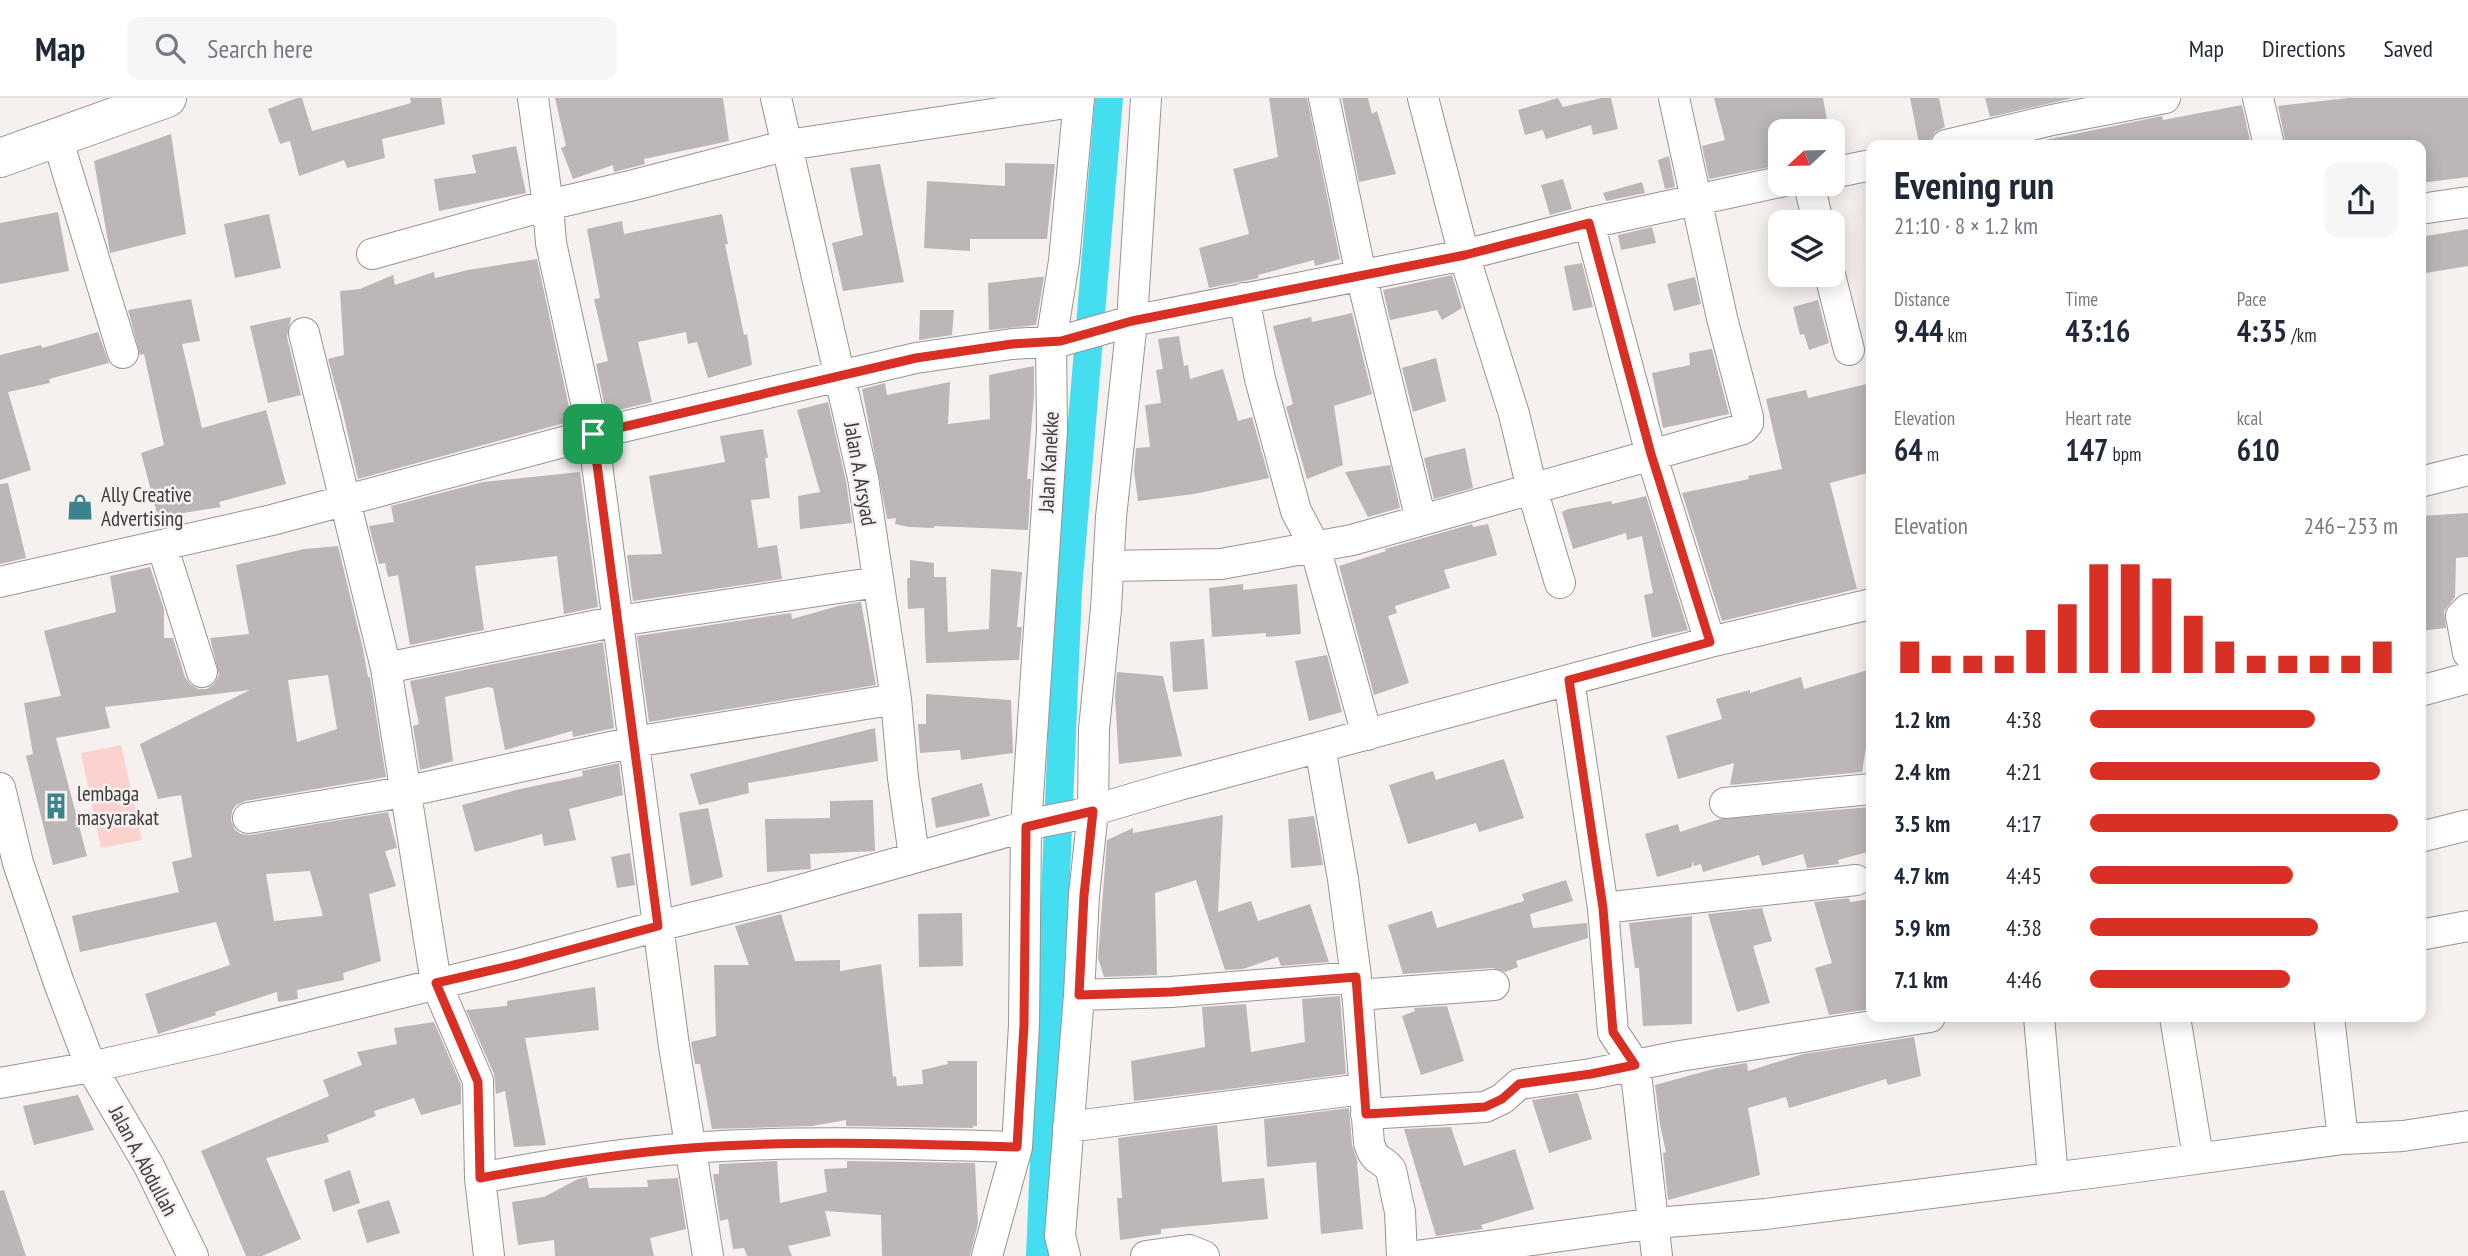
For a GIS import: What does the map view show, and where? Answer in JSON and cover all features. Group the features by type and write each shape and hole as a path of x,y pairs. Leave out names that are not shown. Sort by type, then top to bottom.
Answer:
{"highway":[{"path":"0,159 167,98"}],"street":[{"path":"533,98 551,243 593,434 674,1046 708,1256"},
{"name":"Jalan A. Arsyad","path":"776,98 863,478 896,699 914,856"},
{"path":"1065,1256 1060,1236 1079,995 1085,813 1107,609 1122,401 1123,324 1146,98"},
{"path":"1324,98 1361,275 1422,520"},
{"path":"1423,98 1465,255 1514,414 1532,489 1560,583"},
{"path":"1108,566 1221,564 1352,540 1743,429 1748,423 1674,98"},
{"path":"1966,140 2165,98"},
{"path":"2258,98 2268,140"},
{"path":"372,254 548,205 788,145 1079,99"},
{"name":"Jalan Kanekke","path":"987,1256 1017,1147 1056,341 1079,99"},
{"path":"57,138 123,354"},
{"path":"1845,170 1866,166"},
{"path":"0,582 272,520 593,434 916,358 1012,344 1056,341 1244,298 1465,255 1589,223 1768,184"},
{"path":"2426,208 2468,202"},
{"path":"1589,223 1651,454 1710,642"},
{"path":"1833,287 1849,350"},
{"path":"1244,298 1260,379 1296,511 1315,547 1367,735"},
{"path":"304,333 386,667 436,983 478,1082 480,1178 489,1256"},
{"path":"2426,480 2468,470"},
{"path":"162,545 202,671"},
{"path":"386,667 618,621 878,582"},
{"path":"0,1083 91,1067 215,1039 518,964 776,897 914,856 1085,813 1710,642 1866,605"},
{"path":"2468,609 2462,616 2468,653"},
{"path":"2426,689 2468,678"},
{"path":"1569,680 1603,908 1613,1032 1635,1065 1657,1256"},
{"path":"248,818 404,792 634,742 896,699"},
{"path":"1320,747 1343,879 1357,986 1365,1101 1372,1153 1388,1166 1396,1188 1402,1256"},
{"name":"Jalan A. Abdullah","path":"0,788 18,863 91,1067 149,1166 193,1256"},
{"path":"1725,803 1866,789"},
{"path":"2426,836 2468,825"},
{"path":"1603,908 1856,880"},
{"path":"2426,933 2468,926"},
{"path":"1079,995 1357,986 1494,985"},
{"path":"1068,1128 1365,1101 1485,1107 1502,1099 1519,1084 1899,1022"},
{"path":"2039,1022 2053,1177"},
{"path":"2176,1022 2198,1157"},
{"path":"2330,1022 2343,1139"},
{"path":"1416,1256 1655,1223 1766,1214 2198,1157 2284,1149 2343,1139 2403,1136 2468,1126"},
{"path":"480,1178 691,1148 858,1143 1017,1147"},
{"path":"1146,1256 1189,1250 1204,1256"}],"shaded area":[{"path":"121,745 142,840 101,848 81,753"}],"building":[{"path":"302,98 312,131 411,103 410,98 441,98 445,124 382,139 385,158 347,168 344,160 299,176 290,141 280,144 268,109"},
{"path":"555,98 723,98 729,141 644,159 645,164 614,172 613,165 573,179 561,148 566,146"},
{"path":"1269,98 1307,98 1340,259 1315,266 1314,260 1258,275 1259,278 1209,288 1199,248 1249,234 1233,169 1278,157"},
{"path":"1342,98 1368,98 1372,114 1377,111 1396,174 1359,182"},
{"path":"1558,98 1563,107 1611,98 1618,129 1593,135 1591,125 1546,139 1543,130 1525,135 1518,110"},
{"path":"1714,98 1823,98 1827,119 1768,119 1768,167 1709,179 1702,146 1725,140"},
{"path":"1910,98 1939,98 1945,127 1935,132 1930,140 1918,140"},
{"path":"1985,98 2073,98 1990,117"},
{"path":"2348,98 2468,98 2468,177 2426,182 2426,140 2285,140 2278,106"},
{"path":"2242,105 2250,140 2045,140 2162,116 2163,120"},
{"path":"171,134 186,234 110,253 94,161"},
{"path":"516,146 526,193 439,211 434,179 476,173 472,155"},
{"path":"1669,156 1675,187 1665,189 1658,160"},
{"path":"1005,163 1055,164 1047,239 970,239 970,251 924,248 927,181 1005,186"},
{"path":"880,164 904,282 843,291 832,243 863,235 850,168"},
{"path":"1563,179 1572,209 1550,215 1541,185"},
{"path":"1642,182 1645,193 1606,201 1603,193"},
{"path":"58,212 69,271 0,284 0,223"},
{"path":"269,214 281,268 235,278 224,224"},
{"path":"722,214 728,244 725,244 752,365 708,378 697,342 688,344 686,332 638,342 652,402 606,413 596,364 608,361 594,299 600,298 587,229 622,221 624,234"},
{"path":"1652,227 1656,243 1621,250 1618,235"},
{"path":"2468,229 2468,266 2426,273 2426,236"},
{"path":"537,259 572,421 358,479 328,359 344,355 340,291 360,289 393,275 395,285 434,272 435,278"},
{"path":"1582,263 1593,307 1573,311 1564,266"},
{"path":"1452,275 1462,308 1442,320 1437,310 1390,320 1383,290"},
{"path":"1044,277 1036,325 989,330 988,283"},
{"path":"1695,277 1701,304 1674,311 1667,284"},
{"path":"191,299 200,341 182,344 202,428 266,410 286,484 219,502 221,507 158,517 141,453 164,445 144,354 140,355 128,310"},
{"path":"1818,300 1829,343 1809,350 1804,334 1800,335 1793,307"},
{"path":"920,310 954,310 952,335 919,340"},
{"path":"1352,313 1372,394 1334,406 1343,465 1307,479 1286,407 1293,404 1273,326 1311,317 1312,322"},
{"path":"291,317 287,337 301,395 268,403 250,326"},
{"path":"98,332 109,363 49,379 50,383 8,392 31,470 0,480 0,355 41,345 42,348"},
{"path":"1179,336 1184,366 1188,365 1190,379 1223,369 1238,421 1252,417 1269,478 1194,494 1138,501 1134,471 1136,448 1150,447 1145,405 1161,403 1156,370 1163,369 1158,339"},
{"path":"1712,349 1729,414 1663,428 1652,373 1690,365 1689,353"},
{"path":"1436,358 1446,401 1413,412 1402,368"},
{"path":"1034,366 1027,479 1031,479 1028,530 909,527 895,524 896,518 887,519 862,389 885,383 887,395 950,382 948,424 990,419 989,375"},
{"path":"1866,384 1866,473 1830,483 1857,589 1722,621 1682,493 1782,469 1766,399 1806,390 1808,398"},
{"path":"828,402 846,481 852,523 800,529 798,496 820,492 797,410"},
{"path":"763,429 770,498 751,500 758,548 777,545 782,579 633,601 627,555 662,554 649,476 725,462 720,436"},
{"path":"1465,448 1473,488 1434,499 1424,458"},
{"path":"1390,465 1400,508 1368,517 1345,472"},
{"path":"580,472 598,607 564,614 557,556 475,566 484,630 410,645 398,575 388,577 385,563 379,564 369,526 394,522 391,506 483,482"},
{"path":"8,483 26,558 0,564 0,484"},
{"path":"1646,496 1688,630 1652,638 1644,595 1653,593 1642,536 1627,540 1626,533 1573,549 1562,512"},
{"path":"2468,513 2468,557 2456,558 2455,597 2444,611 2446,628 2426,630 2426,516"},
{"path":"1472,524 1473,527 1488,524 1497,555 1444,570 1450,588 1395,606 1397,613 1388,616 1409,683 1374,695 1339,566 1386,551 1385,549"},
{"path":"338,546 370,677 386,777 245,801 236,805 231,820 235,830 250,835 388,812 397,848 385,851 396,886 369,894 381,961 343,973 344,980 297,990 298,999 278,1002 277,992 158,1034 145,994 230,965 216,922 80,952 72,916 179,892 172,862 192,857 181,795 158,799 140,744 250,690 105,707 110,728 56,738 87,856 53,865 26,756 33,754 24,703 61,696 44,631 116,612 110,576 150,567 164,609 164,638 173,638 185,677 190,684 198,689 207,689 219,675 210,638 249,634 236,565 304,549","holes":["328,675 337,729 297,742 288,680","310,871 323,916 274,921 266,874"]},
{"path":"910,560 934,563 934,577 946,577 948,632 989,629 991,569 1022,572 1017,627 1022,627 1019,660 926,663 924,608 908,609 907,578 910,578"},
{"path":"1243,584 1243,590 1297,584 1301,634 1266,637 1266,633 1212,637 1209,588"},
{"path":"861,602 876,685 649,722 637,636 791,613 792,619"},
{"path":"1204,639 1208,689 1173,692 1170,642"},
{"path":"603,642 614,728 573,737 572,731 505,750 493,688 488,687 445,697 453,761 420,770 413,726 419,724 410,681"},
{"path":"1327,655 1342,712 1309,721 1295,661"},
{"path":"1866,670 1866,747 1862,772 1730,785 1734,763 1678,779 1666,736 1722,719 1716,699 1750,690 1750,693 1801,677 1804,689"},
{"path":"1117,672 1163,676 1182,756 1119,764 1115,696"},
{"path":"926,694 1011,700 1013,753 961,760 960,750 920,753 918,724 926,724"},
{"path":"875,728 878,761 748,783 749,793 699,805 690,774"},
{"path":"1504,759 1524,818 1479,832 1476,823 1408,844 1389,785 1433,771 1436,780"},
{"path":"619,763 623,795 569,809 576,840 544,846 542,834 475,852 462,805 583,776 582,771"},
{"path":"982,783 990,816 936,828 931,798"},
{"path":"873,800 875,851 810,854 811,869 767,872 765,819 830,818 830,801"},
{"path":"1866,807 1866,852 1838,860 1839,864 1807,868 1803,854 1762,866 1759,855 1703,872 1701,864 1694,866 1692,861 1692,867 1657,877 1645,834 1678,824 1680,832 1720,819"},
{"path":"708,808 723,877 691,886 679,813"},
{"path":"1223,815 1218,912 1251,901 1258,921 1310,904 1329,962 1281,966 1278,957 1243,969 1225,970 1196,880 1155,893 1157,975 1104,977 1098,958 1107,840 1133,828 1133,833"},
{"path":"1314,816 1323,865 1291,868 1288,819"},
{"path":"630,853 635,885 617,888 611,857"},
{"path":"1566,880 1573,901 1530,914 1533,928 1587,923 1588,938 1516,961 1518,967 1505,972 1493,968 1403,974 1388,925 1432,911 1437,928 1524,901 1522,894"},
{"path":"1849,898 1850,902 1866,900 1866,1010 1829,1015 1815,968 1832,963 1814,902"},
{"path":"1762,908 1772,941 1753,946 1770,1003 1737,1012 1708,914"},
{"path":"962,913 963,966 919,967 918,914"},
{"path":"781,914 795,961 840,960 840,971 881,964 893,1077 896,1076 897,1086 923,1084 922,1070 948,1064 947,1061 977,1061 977,1126 846,1126 846,1120 812,1126 712,1129 700,1064 695,1064 691,1042 716,1036 714,965 749,965 735,926"},
{"path":"1692,916 1692,1024 1643,1026 1639,968 1635,968 1629,923"},
{"path":"595,987 599,1030 525,1038 546,1145 514,1147 505,1091 496,1094 494,1074 466,1010 507,1006 507,1001"},
{"path":"1340,996 1346,1074 1134,1101 1131,1061 1205,1047 1202,1007 1246,1004 1251,1052 1305,1042 1302,999"},
{"path":"1447,1006 1464,1061 1421,1075 1402,1016 1415,1011 1414,1008"},
{"path":"434,1022 461,1085 461,1104 421,1115 414,1098 374,1111 376,1116 327,1135 329,1142 266,1158 301,1239 262,1256 246,1256 201,1151 329,1096 323,1080 362,1065 357,1052 397,1044 394,1028"},
{"path":"1914,1037 1921,1076 1888,1085 1886,1079 1789,1108 1786,1097 1748,1108 1760,1175 1668,1200 1663,1153 1666,1152 1655,1085 1717,1068 1747,1063 1748,1071 1803,1054"},
{"path":"1578,1093 1592,1139 1549,1153 1532,1100"},
{"path":"78,1095 94,1130 34,1145 23,1106"},
{"path":"1349,1108 1352,1145 1358,1163 1363,1229 1321,1234 1316,1162 1267,1167 1264,1119"},
{"path":"1217,1125 1222,1182 1264,1178 1268,1219 1161,1229 1161,1234 1120,1240 1117,1198 1122,1198 1118,1138"},
{"path":"1451,1127 1464,1166 1515,1149 1534,1209 1481,1225 1483,1229 1436,1236 1404,1129"},
{"path":"777,1161 780,1203 827,1192 824,1169 847,1168 847,1161 975,1163 978,1223 970,1256 882,1256 881,1215 825,1211 831,1236 788,1246 792,1256 747,1256 744,1248 733,1249 728,1219 720,1221 713,1174 719,1174 719,1164"},
{"path":"350,1170 360,1203 333,1212 324,1180"},
{"path":"587,1177 589,1188 648,1187 647,1180 678,1178 686,1229 650,1238 654,1256 555,1256 554,1240 518,1245 512,1202 544,1197"},
{"path":"4,1190 26,1256 0,1256 0,1191"},
{"path":"389,1200 400,1233 367,1243 357,1210"}],"waterway":[{"path":"1040,1256 1068,590 1109,98"}],"place":[{"name":"Ally Creative Advertising","path":"80,507"},
{"name":"lembaga masyarakat","path":"56,806"}],"route":[{"path":"1589,223 1651,454 1710,642 1569,680 1603,908 1613,1032 1635,1065 1519,1084 1502,1099 1485,1107 1366,1114 1356,977 1171,992 1079,995 1084,895 1093,811 1026,827 1024,1025 1017,1147 872,1143 691,1148 611,1157 480,1178 478,1082 436,983 658,926 593,434 916,358 1012,344 1061,341 1132,321 1465,255 1589,223"}]}
